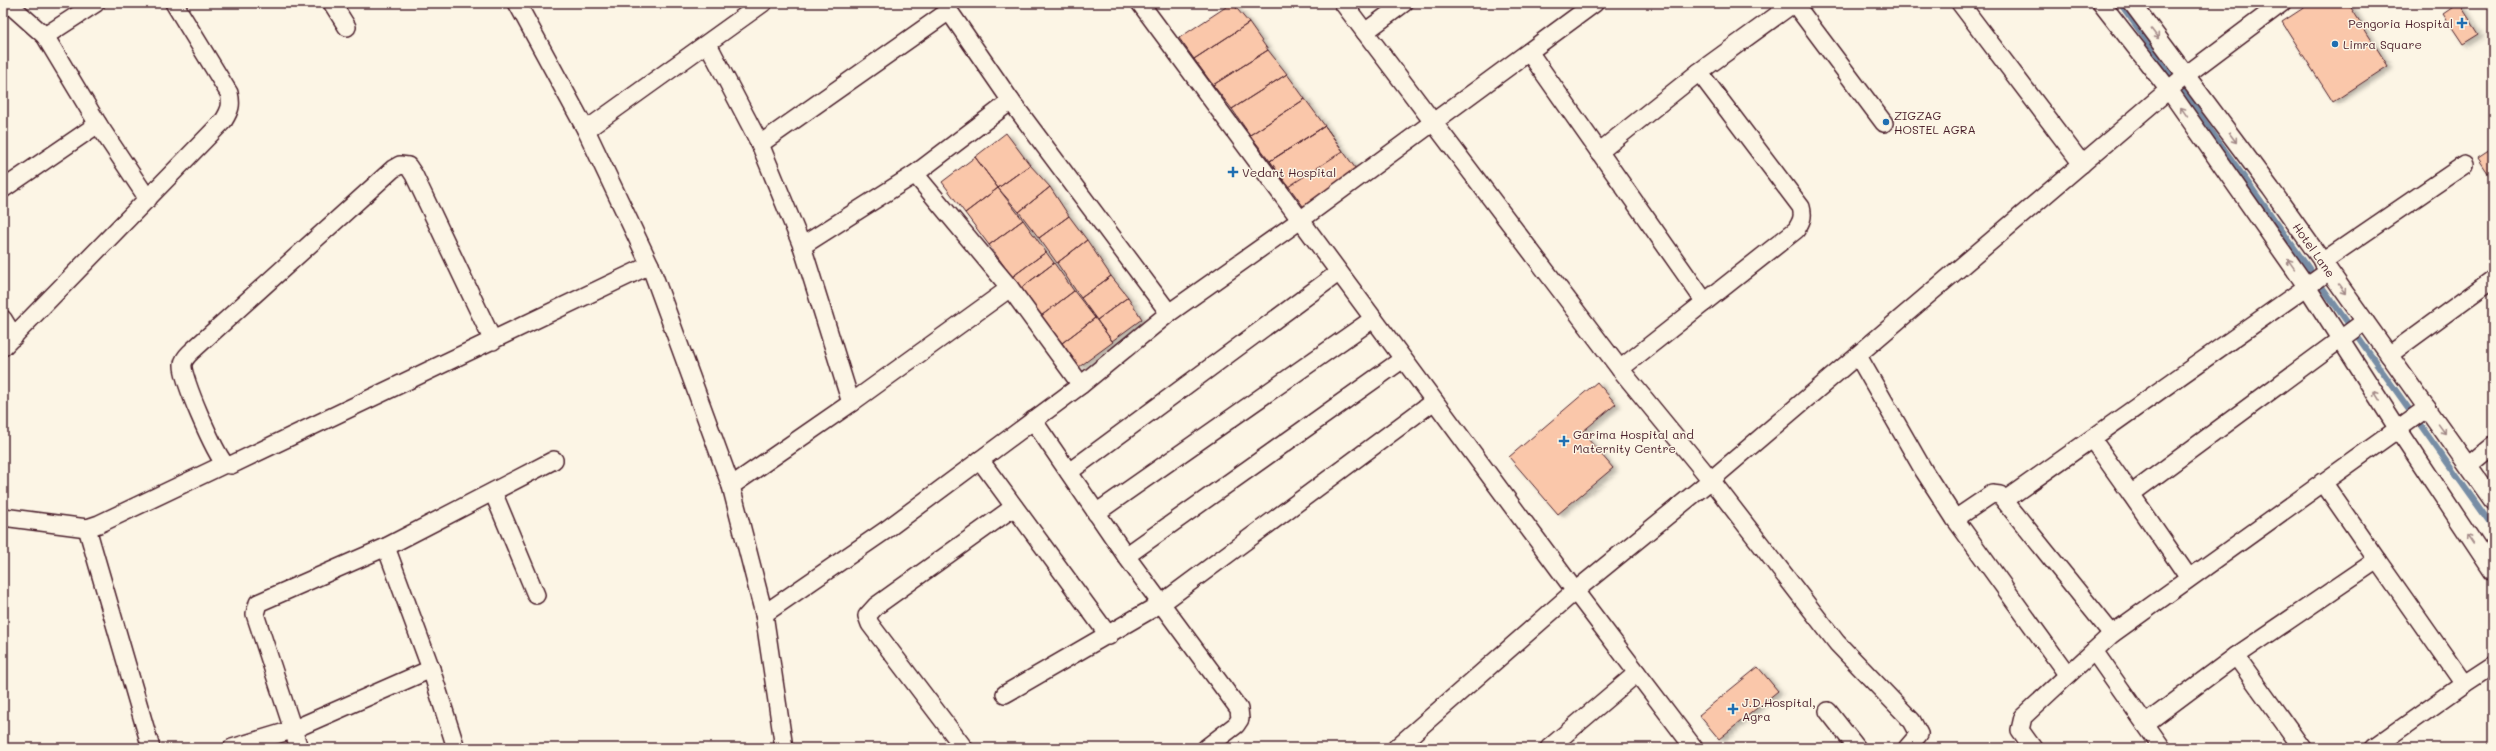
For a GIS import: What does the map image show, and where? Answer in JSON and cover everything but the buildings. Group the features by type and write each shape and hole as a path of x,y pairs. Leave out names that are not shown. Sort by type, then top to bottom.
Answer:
{"street":[{"path":"8,3 45,36 98,124 148,198"},
{"path":"45,36 96,3"},
{"path":"8,342 224,120 231,106 229,93 174,3"},
{"path":"332,3 347,27"},
{"path":"517,3 586,130 650,264 731,486 764,614 784,748"},
{"path":"586,130 708,44 763,3"},
{"path":"1140,3 1299,221 1694,748"},
{"path":"1343,3 1620,369 1711,480 1836,643 1912,720 1919,734 1907,748"},
{"path":"1365,32 1404,3"},
{"path":"764,614 886,530 1081,385 1170,313 1299,221 1595,3"},
{"path":"1599,152 1699,72 1794,3 1884,123"},
{"path":"1960,3 2082,164"},
{"path":"2101,3 2171,89 2307,287 2493,572"},
{"path":"1396,748 1575,591 1711,480 1858,356 2186,75 2282,3"},
{"name":"Hotel Lane","path":"2135,4 2326,266 2493,501"},
{"path":"760,144 947,7 1011,101 1170,313"},
{"path":"708,44 760,144 802,246 851,403"},
{"path":"1529,52 1704,302"},
{"path":"1620,369 1796,230 1802,221 1803,214 1801,207 1699,72"},
{"path":"802,246 915,174 1011,101"},
{"path":"3,189 98,124"},
{"path":"225,464 213,445 184,373 185,358 393,169 400,165 408,166 414,175 493,341"},
{"path":"2005,500 2307,287 2326,266 2464,165"},
{"path":"915,174 1010,288 1081,385"},
{"path":"3,517 86,528 99,524 225,464 237,464 650,264"},
{"path":"1069,472 1338,273"},
{"path":"2390,355 2493,280"},
{"path":"731,486 851,403 1010,288"},
{"path":"3,319 8,342"},
{"path":"1096,513 1373,319"},
{"path":"2130,494 2365,321"},
{"path":"1858,356 1924,471 1955,519 2067,674"},
{"path":"1126,556 1403,359"},
{"path":"1005,694 1109,636 1162,603 1434,401"},
{"path":"2033,748 2020,730 2023,717 2067,674 2112,634 2427,408"},
{"path":"1033,420 1126,556 1239,709 1240,719 1236,725 1206,748"},
{"path":"2092,438 2189,578"},
{"path":"2468,465 2493,445"},
{"path":"299,748 255,614 256,608 262,600 386,547 554,460"},
{"path":"980,460 1109,636"},
{"path":"2323,482 2464,684"},
{"path":"493,492 536,595"},
{"path":"1955,519 1992,494 2000,495 2112,634"},
{"path":"964,748 870,624 867,616 876,606 1014,507"},
{"path":"86,528 151,748"},
{"path":"386,547 431,669 456,748"},
{"path":"2145,724 2236,656 2377,560"},
{"path":"2094,651 2162,748"},
{"path":"2236,656 2302,748"},
{"path":"2374,748 2493,665"},
{"path":"232,748 292,730 431,669"},
{"path":"1549,748 1638,673"},
{"path":"1828,711 1857,748"}],"waterway":[{"path":"2120,3 2493,527"}],"place":[{"name":"Pengoria Hospital","path":"2462,23"},
{"name":"Limra Square","path":"2335,44"},
{"name":"ZIGZAG HOSTEL AGRA","path":"1886,122"},
{"name":"Vedant Hospital","path":"1233,172"},
{"name":"Garima Hospital and Maternity Centre","path":"1564,441"},
{"name":"J.D.Hospital, Agra","path":"1733,709"}]}
